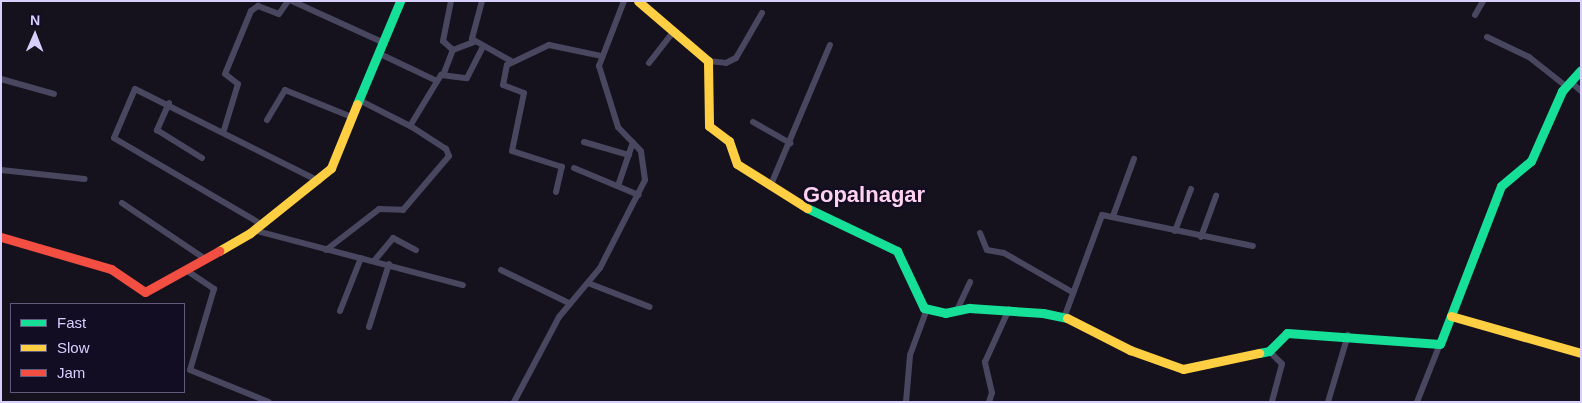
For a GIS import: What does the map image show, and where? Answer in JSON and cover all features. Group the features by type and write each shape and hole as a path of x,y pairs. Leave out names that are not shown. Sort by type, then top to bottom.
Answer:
{"street":[{"path":"224,130 238,84 225,74 251,11 258,6 279,14 288,1"},
{"path":"292,1 382,42"},
{"path":"1,236 111,269 145,292 186,270 257,227 319,180 331,168 354,118 382,42 400,1"},
{"path":"451,1 443,41 453,50"},
{"path":"474,42 482,1"},
{"path":"514,402 569,303 592,286 639,195 646,166 633,142 616,123 599,66 600,56 624,1"},
{"path":"638,1 708,61 726,63 736,58 762,13"},
{"path":"1475,15 1483,1"},
{"path":"649,63 674,31"},
{"path":"1487,36 1529,57 1569,85 1581,90"},
{"path":"410,126 444,72 453,50 474,42 511,61"},
{"path":"556,192 562,167 512,151 524,96 523,91 503,85 511,61 549,45 600,56"},
{"path":"770,187 830,45"},
{"path":"444,72 467,78 483,47"},
{"path":"378,53 438,81"},
{"path":"708,61 709,126 729,141 741,168 770,187 897,251 927,309 910,355 906,402"},
{"path":"1417,402 1502,186 1531,161 1569,85 1581,70"},
{"path":"1,79 54,94"},
{"path":"319,180 224,130 169,103 135,89 114,138 257,227 326,250 389,264 463,285"},
{"path":"267,120 285,90 354,118"},
{"path":"326,250 379,209 403,210 447,160 446,149 410,126 361,101"},
{"path":"169,103 157,130 202,158"},
{"path":"753,122 790,142"},
{"path":"584,142 629,155"},
{"path":"618,186 633,142"},
{"path":"1113,216 1134,159"},
{"path":"574,168 639,195"},
{"path":"1,170 85,179"},
{"path":"1175,231 1191,189"},
{"path":"1201,237 1216,196"},
{"path":"122,203 204,258"},
{"path":"1064,318 1097,221 1102,215 1201,237 1253,246"},
{"path":"980,233 987,250 1004,253 1072,292"},
{"path":"374,261 393,238 416,250"},
{"path":"340,311 361,258"},
{"path":"369,327 389,264"},
{"path":"186,270 214,289 190,365 269,402"},
{"path":"501,270 569,303"},
{"path":"958,310 970,282"},
{"path":"592,286 650,307"},
{"path":"927,309 945,313 958,310 1009,309 1064,318 1172,367 1220,363 1269,351 1287,333 1348,335 1440,344"},
{"path":"989,402 992,393 985,360 1009,309"},
{"path":"1451,316 1581,353"},
{"path":"1328,402 1348,335"},
{"path":"1269,351 1282,364 1272,402"}],"traffic: fast":[{"path":"357,104 400,1"},
{"path":"1259,353 1269,351 1287,333 1440,344 1501,186 1531,161 1562,91 1581,70"},
{"path":"807,208 897,251 924,308 945,313 969,308 1043,313 1067,318"}],"traffic: slow":[{"path":"638,1 708,61 709,126 729,141 737,164 807,208"},
{"path":"219,251 250,233 331,168 357,104"},
{"path":"1451,316 1581,353"},
{"path":"1067,318 1130,350 1183,369 1259,353"}],"traffic: jam":[{"path":"1,237 111,269 145,292 219,251"}],"district":[{"name":"Gopalnagar","path":"864,195"}]}
